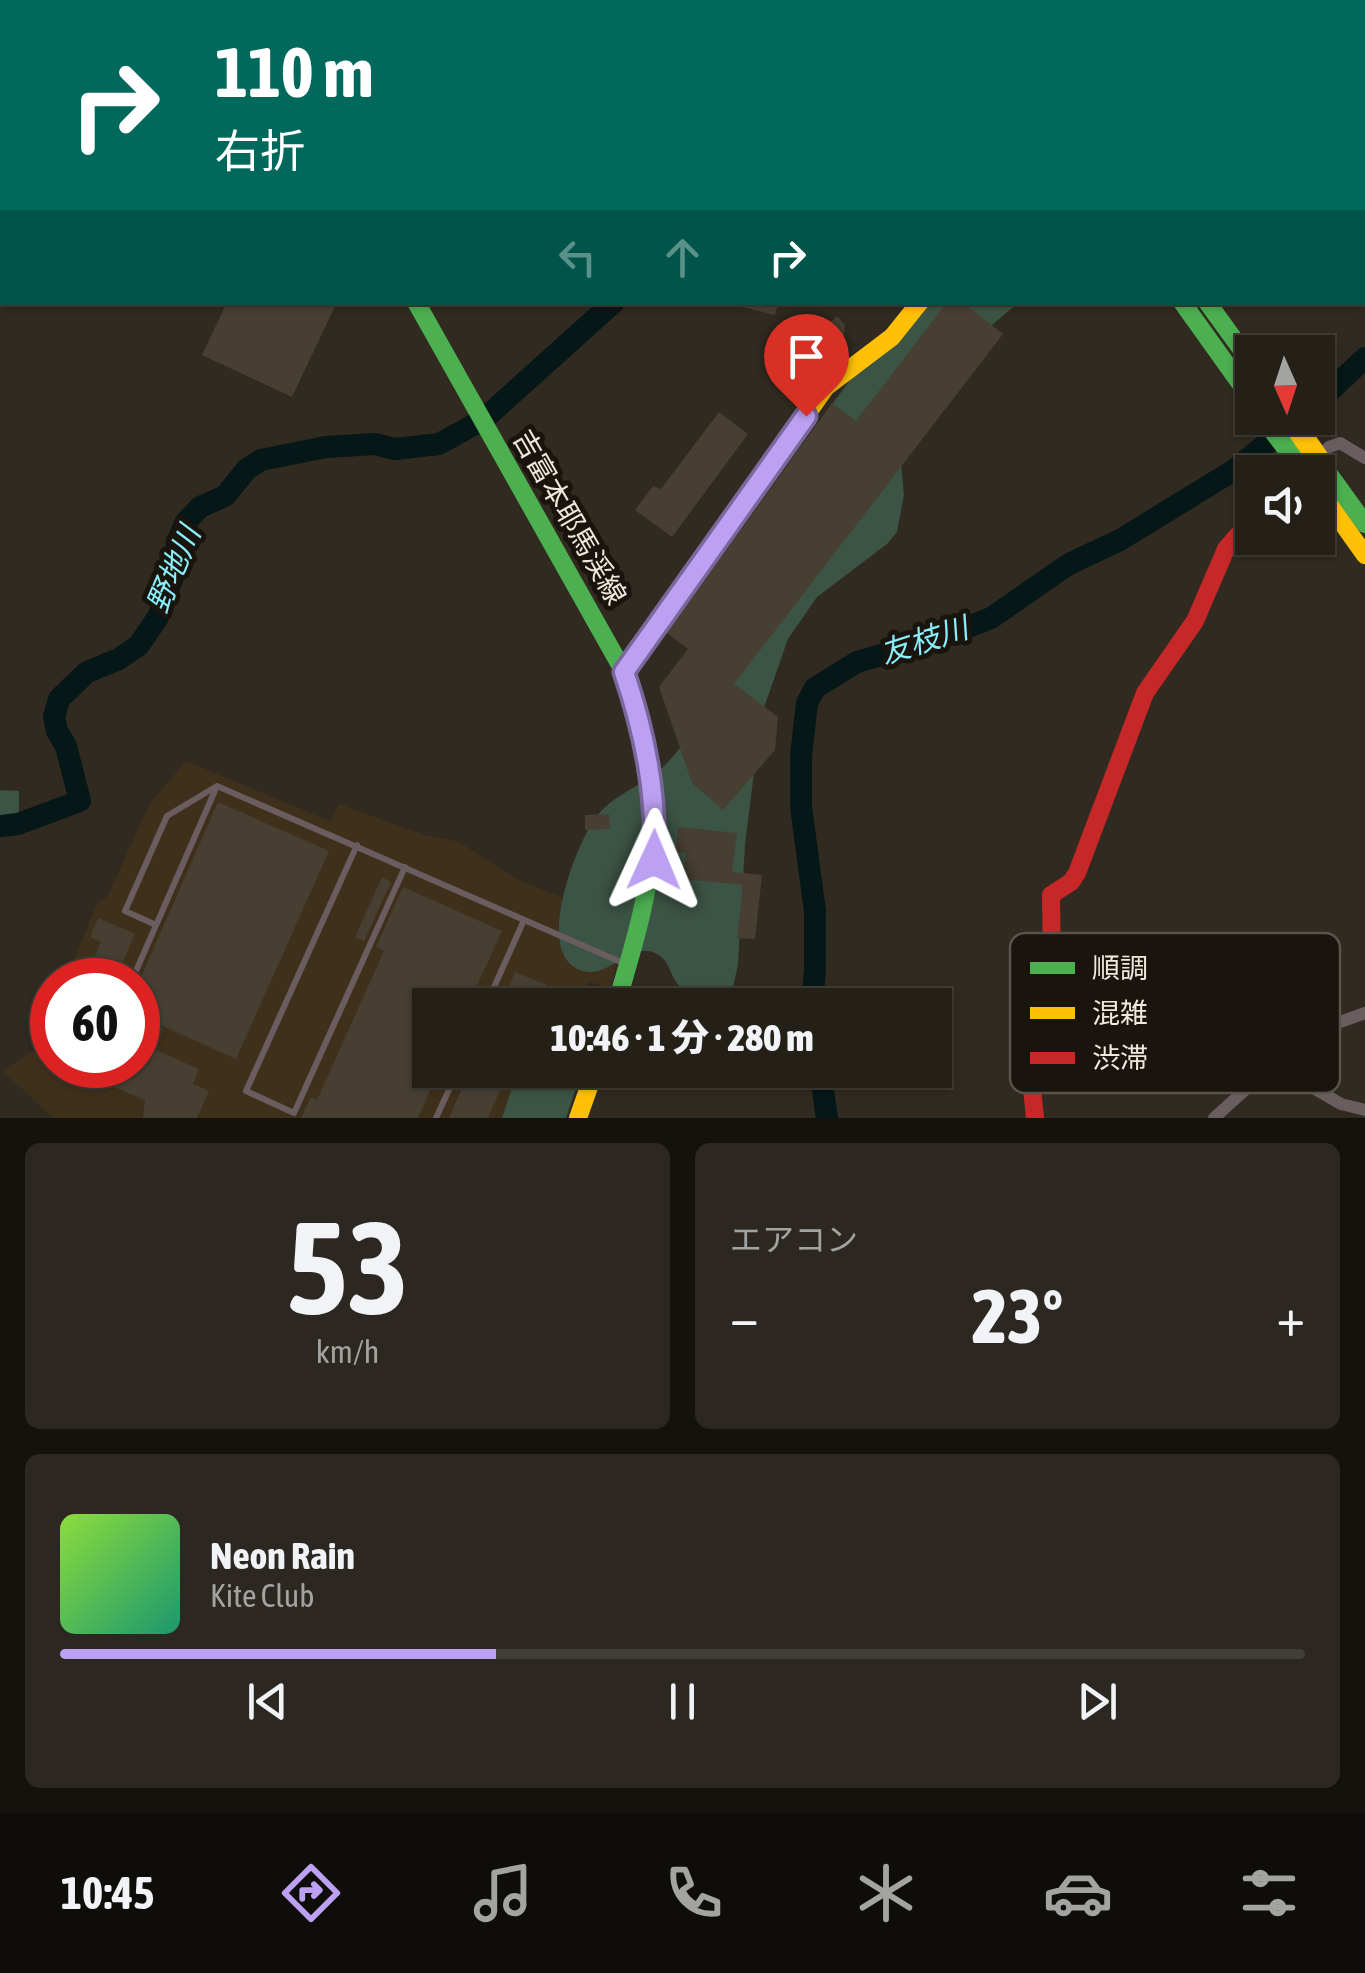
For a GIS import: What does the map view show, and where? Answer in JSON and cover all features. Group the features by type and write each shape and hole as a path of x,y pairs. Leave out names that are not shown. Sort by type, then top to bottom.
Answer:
{"main road":[{"name":"吉富本耶馬渓線","path":"418,305 624,672 642,728 655,830 647,896 621,988"},
{"path":"624,672 826,388 892,337 918,305"},
{"path":"1184,305 1235,376"},
{"path":"1209,305 1235,341"},
{"path":"1280,435 1297,455"},
{"path":"1335,495 1365,524"},
{"path":"1335,513 1365,555"},
{"path":"1052,933 1051,895 1077,873 1146,694 1195,621 1226,549 1235,539"},
{"path":"578,1118 589,1088"},
{"path":"1031,1093 1035,1118"}],"street":[{"path":"1322,455 1340,443 1365,458"},
{"path":"1340,1022 1365,1013"},
{"path":"1214,1118 1241,1093"},
{"path":"1323,1093 1342,1104 1365,1110"}],"lane":[{"path":"218,786 628,966"},
{"path":"141,958 218,786"},
{"path":"156,924 126,911 168,816 218,786"},
{"path":"356,845 246,1091 294,1113 406,867"},
{"path":"494,988 524,920"},
{"path":"436,1118 450,1088"}],"shaded area":[{"path":"186,761 330,821 339,804 421,834 459,842 517,879 585,907 622,939 610,988 589,981 586,988 412,988 412,1088 512,1088 502,1118 53,1118 3,1071 30,1053 30,1088 160,1088 160,958 75,958 97,903 107,897 150,803"}],"green space":[{"path":"914,305 1016,305 980,335 901,464 904,495 897,532 887,544 817,597 788,639 761,716 733,988 681,988 663,958 650,951 631,954 593,972 583,971 568,962 559,924 577,853 594,820 607,806 659,770 686,741 793,457 856,372"},
{"path":"0,790 19,791 19,817 0,832"},
{"path":"512,1088 576,1088 566,1118 502,1118"}],"building":[{"path":"226,305 336,305 292,397 202,355"},
{"path":"738,305 778,305 775,315"},
{"path":"945,305 966,305 1003,334 734,684 778,717 775,750 723,810 692,783 659,687 688,649 667,633 832,403 856,421"},
{"path":"837,316 845,325 844,337 827,342 819,333"},
{"path":"719,412 748,434 672,537 635,510 653,486 661,489"},
{"path":"218,802 329,851 236,1059 160,1025 160,958 149,958"},
{"path":"609,814 610,829 585,830 585,815"},
{"path":"678,827 737,833 732,872 762,875 755,939 737,938 743,885 683,879 686,853 675,852"},
{"path":"382,877 391,882 364,941 355,937"},
{"path":"403,887 502,931 476,988 412,988 412,1088 431,1088 418,1118 301,1118 311,1097 317,1100 384,951 376,947"},
{"path":"98,918 135,934 125,958 94,958 101,942 90,937"},
{"path":"515,972 547,985 546,988 508,988"},
{"path":"160,1052 199,1069 193,1084 209,1091 197,1118 143,1118 145,1100 116,1088 160,1088"},
{"path":"462,1088 501,1088 488,1118 449,1118"}],"waterway":[{"name":"野地川","path":"0,826 18,824 80,801 54,717 59,699 87,672 119,659 139,645 158,617 174,574 177,542 186,522 200,507 225,496 247,469 261,460 326,447 375,444 395,449 439,444 484,419 611,305"},
{"name":"友枝川","path":"1335,386 1365,358"},
{"name":"友枝川","path":"813,988 815,911 801,807 801,756 807,703 815,688 857,662 943,637 991,618 1069,564 1120,540 1234,470 1277,435"},
{"name":"友枝川","path":"823,1088 827,1118"}],"traffic: fast":[{"path":"418,305 624,672 639,720 648,763 653,840 641,915 621,988"},
{"path":"1184,305 1235,376"},
{"path":"1209,305 1235,341"},
{"path":"1278,435 1293,455"},
{"path":"1335,482 1365,524"}],"traffic: slow":[{"path":"624,672 826,387 892,337 918,305"},
{"path":"1302,435 1315,455"},
{"path":"1335,513 1365,555"},
{"path":"578,1118 589,1088"}],"traffic: jam":[{"path":"1052,933 1051,895 1077,873 1145,693 1195,621 1226,549 1235,539"},
{"path":"1032,1093 1035,1118"}],"route":[{"path":"654,860 650,770 642,728 624,672 806,416"}]}
